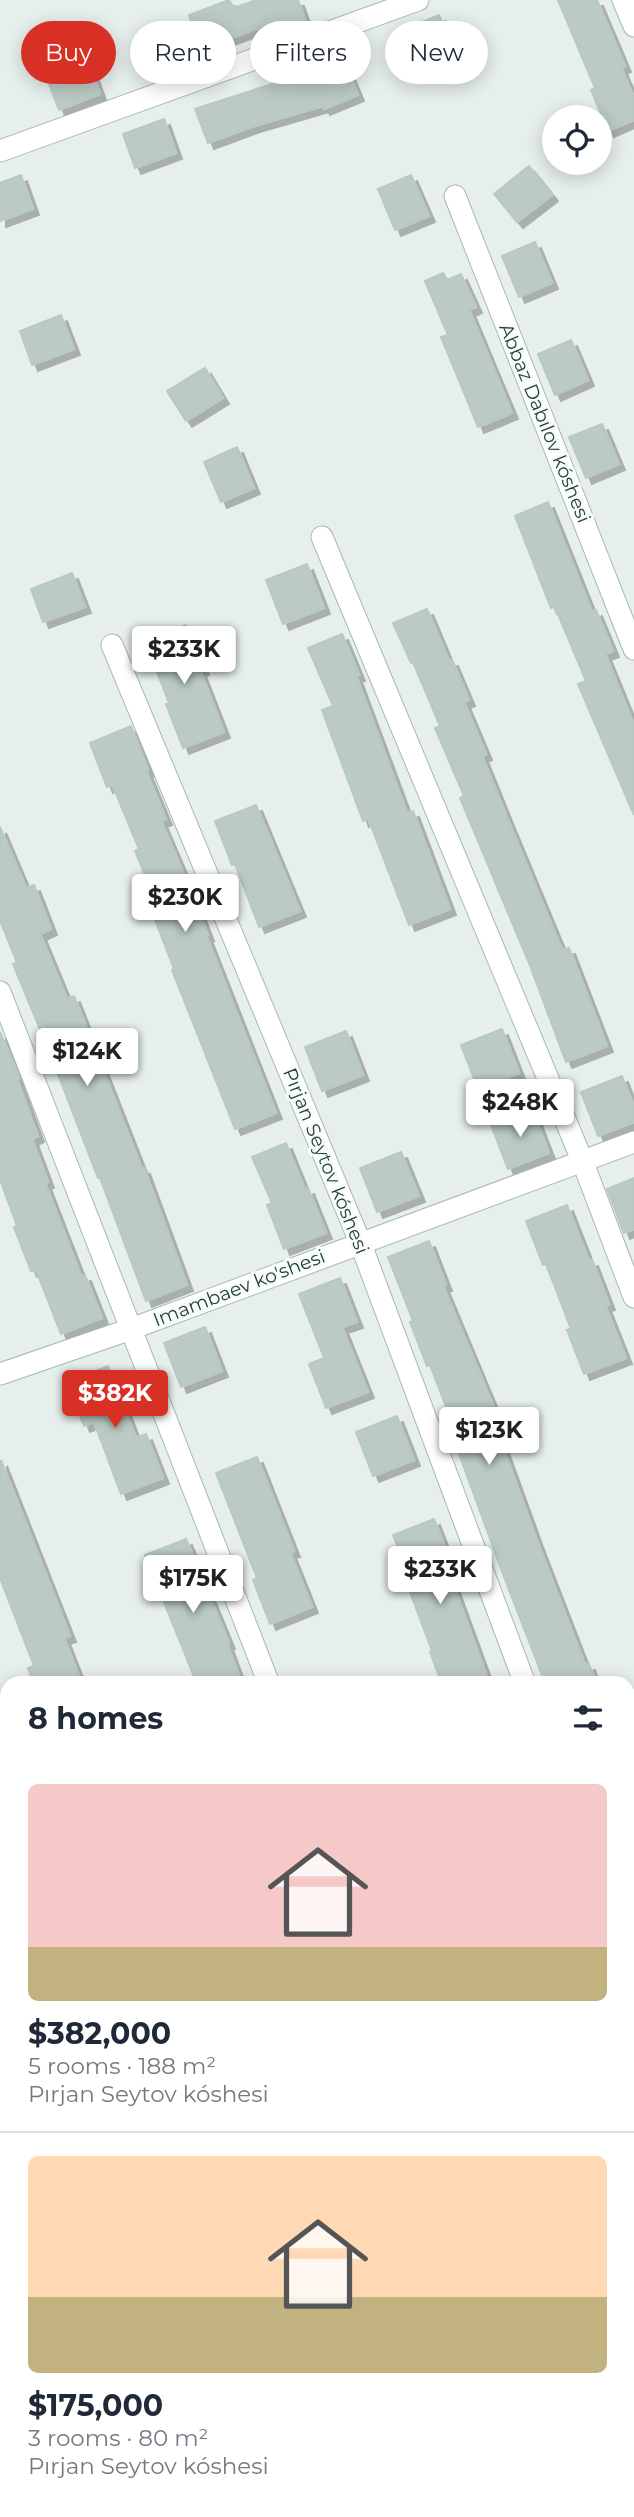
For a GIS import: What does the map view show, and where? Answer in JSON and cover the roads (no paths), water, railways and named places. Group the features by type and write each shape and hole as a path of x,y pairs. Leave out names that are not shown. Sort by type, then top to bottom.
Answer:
{"street":[{"path":"0,151 418,0"},
{"path":"623,0 634,26"},
{"name":"Abbaz Dabılov kóshesi","path":"455,196 634,649"},
{"path":"322,537 582,1160 634,1297"},
{"name":"Pırjan Seytov kóshesi","path":"112,645 360,1242 522,1676"},
{"path":"0,992 266,1676"},
{"name":"Imambaev ko'shesi","path":"0,1374 131,1329 634,1142"}]}
